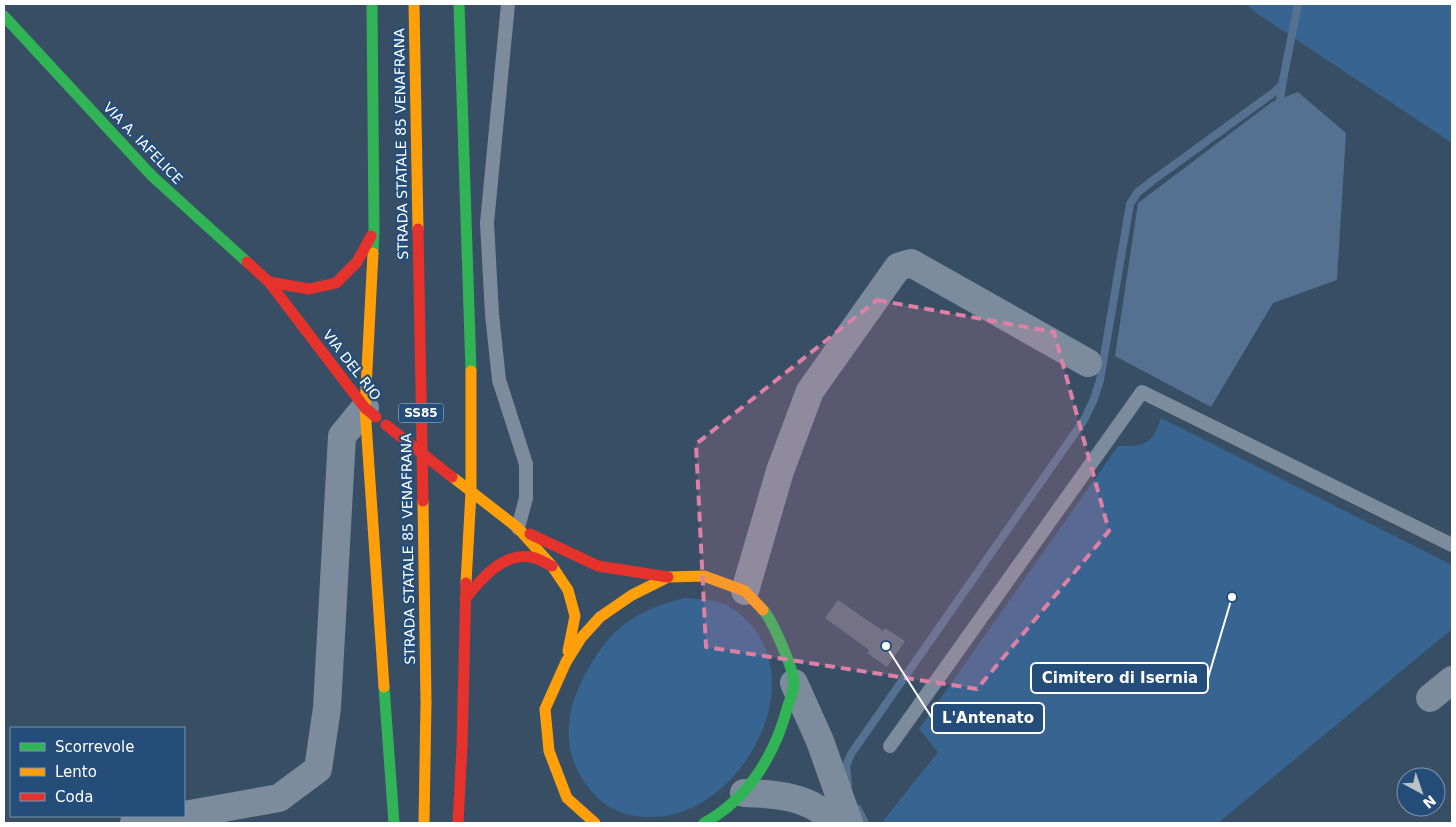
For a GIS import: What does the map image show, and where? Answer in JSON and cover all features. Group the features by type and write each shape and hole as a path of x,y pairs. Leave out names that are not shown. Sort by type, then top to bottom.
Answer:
{"main road":[{"path":"372,4 375,417 394,823"},
{"name":"STRADA STATALE 85 VENAFRANA","path":"414,4 426,702 424,823"},
{"path":"458,823 462,746 465,599 471,492 472,411 460,4"},
{"name":"VIA A. IAFELICE","path":"4,16 152,176 269,282"},
{"path":"269,282 309,289 336,283 358,262 374,230"},
{"name":"VIA DEL RIO","path":"269,282 375,417 518,528 552,566 568,590 575,616 566,662"},
{"name":"VIA DEL RIO","path":"518,528 598,566 668,577"},
{"path":"465,599 480,580 497,566 512,558 530,557 552,566"},
{"path":"596,823 567,798 549,752 545,709 566,662 581,638 600,616 632,595 668,577 704,576 745,591 766,613 785,651 794,683 784,720 770,758 744,793 715,820 704,823"}],"street":[{"path":"745,591 780,471 810,392 898,267 911,263 1088,363"},
{"path":"185,815 279,798 318,770 327,708 342,436 375,417"},
{"path":"1430,698 1452,680"},
{"path":"794,683 820,741 849,823"},
{"path":"744,793 775,794 807,802 834,823"},
{"path":"134,823 172,817"}],"lane":[{"path":"508,4 487,223 492,314 499,380 526,464 526,498 518,528"},
{"path":"890,746 1142,392 1452,545"}],"highlighted area":[{"path":"877,300 1054,332 1109,531 977,689 706,647 696,444"}],"shaded area":[{"path":"1245,4 1452,4 1452,143 1261,16"},
{"path":"1298,92 1346,133 1337,280 1273,303 1211,407 1115,356 1138,203 1272,102"},
{"path":"1161,418 1452,565 1452,629 1218,823 885,823 883,821 938,752 919,729 1118,446 1135,446 1146,443 1154,434"},
{"path":"685,598 720,602 731,607 752,626 767,654 772,685 767,717 754,748 734,775 710,797 682,812 651,817 623,813 611,808 599,799 586,784 577,769 571,753 569,737 573,703 579,686 592,662 615,633 633,618 647,611"}],"building":[{"path":"838,600 883,631 885,628 905,641 887,667 867,653 869,650 825,618"}],"waterway":[{"path":"848,785 846,766 851,754 1084,420 1100,380 1130,204 1138,192 1152,181 1282,85 1298,4"},
{"path":"1280,100 1282,85"},
{"path":"858,809 865,823"}],"traffic: fast":[{"path":"372,4 373,253"},
{"path":"459,4 471,371"},
{"path":"4,16 152,176 247,262"},
{"path":"704,823 734,802 757,775 775,743 792,693 794,683 787,657 777,634 763,610"},
{"path":"384,687 394,823"}],"traffic: slow":[{"path":"414,4 418,229"},
{"path":"373,253 365,408 384,687"},
{"path":"466,583 471,492 471,371"},
{"path":"455,479 518,528 552,566 568,590 575,616 568,651"},
{"path":"423,501 426,702 424,823"},
{"path":"595,823 567,798 549,751 545,709 566,662 581,638 600,617 632,595 668,577 704,576 745,591 763,610"}],"traffic: jam":[{"path":"418,229 423,501"},
{"path":"269,282 309,289 336,283 357,262 371,236"},
{"path":"247,262 269,282 365,408 376,417"},
{"path":"386,425 452,477"},
{"path":"530,534 598,566 668,577"},
{"path":"465,599 493,569 511,559 531,557 552,566"},
{"path":"458,823 466,583"}],"place":[{"name":"Cimitero di Isernia","path":"1232,597"},
{"name":"L'Antenato","path":"886,646"}]}
